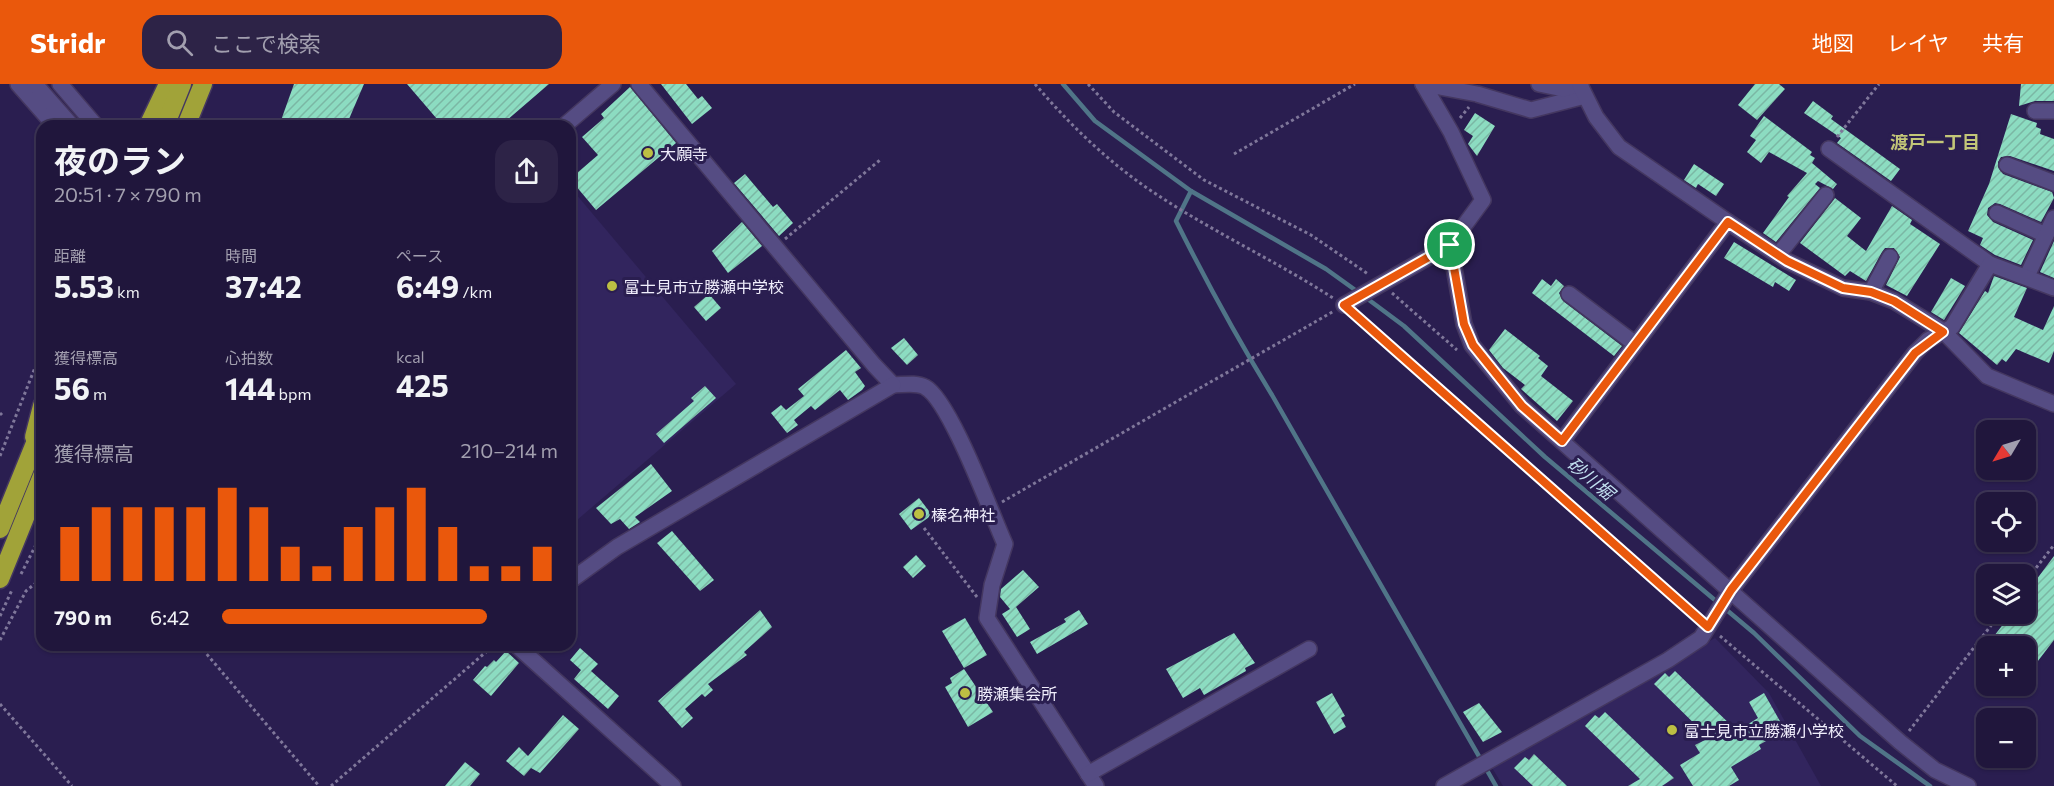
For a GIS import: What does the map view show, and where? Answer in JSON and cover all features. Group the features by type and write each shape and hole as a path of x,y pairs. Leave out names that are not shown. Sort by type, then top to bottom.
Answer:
{"highway":[{"path":"151,120 168,84"},
{"path":"167,120 182,84"},
{"path":"188,120 203,84"},
{"path":"28,459 36,429"},
{"path":"0,529 36,440"},
{"path":"0,579 36,491"}],"street":[{"path":"18,84 50,120"},
{"path":"35,84 67,120"},
{"path":"60,84 91,120"},
{"path":"571,120 613,84"},
{"path":"639,84 775,248 893,385"},
{"path":"1344,305 1450,245 1483,200 1451,132 1423,84"},
{"path":"1423,84 1477,94 1531,110 1582,88"},
{"path":"1539,84 1563,89 1582,88"},
{"path":"1582,88 1596,117 1619,147 1728,222 1778,255 1843,288 1871,292 1894,301 1943,332 1987,376 2054,404"},
{"path":"2035,111 2054,111"},
{"path":"1829,149 1990,264 2054,288"},
{"path":"2007,165 2054,183"},
{"path":"1778,255 1826,195"},
{"path":"1997,213 2051,227 2027,276"},
{"path":"1562,441 1634,343 1728,222"},
{"path":"1450,245 1464,324 1473,345 1522,406 1900,742 1935,770 1968,786"},
{"path":"1871,292 1890,257"},
{"path":"1444,786 1668,660 1701,638 1731,590 1915,353 1952,327 1990,264"},
{"path":"1569,294 1634,343"},
{"path":"576,577 617,547 893,385 919,384 934,393 947,412 1005,544 987,610 987,618 1092,780 1309,650"},
{"path":"522,651 656,780 673,786"}],"path":[{"path":"1035,84 1081,134 1154,193 1296,274 1344,305 1708,627 1897,786"},
{"path":"1088,84 1114,112 1203,180 1311,236 1382,284 1461,353"},
{"path":"1234,154 1355,84"},
{"path":"1829,149 1855,111 1879,84"},
{"path":"1451,132 1477,94"},
{"path":"775,248 880,160"},
{"path":"990,510 1344,305"},
{"path":"0,456 36,365"},
{"path":"924,528 987,610"},
{"path":"2036,568 2054,545"},
{"path":"0,640 26,591 36,583"},
{"path":"1900,742 1992,624"},
{"path":"204,651 319,786"},
{"path":"331,786 487,651"},
{"path":"0,704 72,786"}],"shaded area":[{"name":"富士見市立勝瀬中学校","path":"576,194 736,384 576,521"},
{"name":"富士見市立勝瀬小学校","path":"1715,638 1769,693 1821,786 1503,786 1491,766"}],"building":[{"path":"294,84 364,84 349,120 281,120"},
{"path":"407,84 549,84 507,120 438,120"},
{"path":"661,84 686,84 698,99 702,96 712,108 692,124"},
{"path":"1755,84 1779,84 1785,89 1757,120 1738,105"},
{"path":"2021,84 2054,84 2054,101 2035,101 2019,106"},
{"path":"630,87 676,143 596,210 576,186 576,174 598,155 582,137 604,118 601,114"},
{"path":"1813,101 1833,116 1831,119 1900,169 1891,181 1837,143 1841,138 1804,113"},
{"path":"1475,113 1495,126 1477,156 1468,144 1473,136 1464,130"},
{"path":"2011,114 2037,123 2036,127 2041,129 2040,134 2054,139 2054,171 2010,156 2001,157 1998,162 1998,167 2003,174 2052,192 2054,198 2041,222 2000,204 1995,203 1988,208 1987,215 1993,222 2033,240 2021,265 1995,255 1980,245 1983,238 1968,231 1989,184"},
{"path":"1764,116 1812,152 1810,155 1815,158 1812,163 1837,184 1833,189 1818,181 1815,184 1820,188 1776,242 1763,233 1789,197 1787,196 1807,173 1769,152 1761,163 1747,152 1756,140 1750,136"},
{"path":"1694,164 1724,184 1716,196 1698,184 1696,188 1684,180"},
{"path":"745,174 773,207 777,204 793,223 779,236 734,183"},
{"path":"1835,198 1861,218 1847,236 1866,251 1892,206 1912,220 1910,224 1940,244 1907,296 1886,285 1900,257 1894,248 1885,248 1866,281 1850,271 1845,276 1800,243"},
{"path":"742,222 762,246 728,273 712,251"},
{"path":"2054,241 2054,278 2040,272"},
{"path":"1734,242 1796,280 1789,291 1775,282 1773,287 1724,258"},
{"path":"1994,276 2027,288 2014,317 2043,330 2054,306 2054,351 2049,363 2016,349 2006,362 2002,359 1997,365 1959,333 1985,291 1988,293"},
{"path":"1951,278 1965,286 1944,320 1931,312"},
{"path":"1542,279 1551,286 1556,279 1564,286 1559,293 1563,301 1622,346 1614,356 1532,293"},
{"path":"709,294 721,308 706,321 694,307"},
{"path":"1505,329 1540,356 1538,358 1548,366 1541,376 1573,401 1557,421 1521,389 1525,385 1503,368 1489,350"},
{"path":"904,338 918,355 907,365 891,348"},
{"path":"846,350 861,368 855,372 865,386 848,400 840,390 815,410 811,406 794,420 798,425 787,433 771,413 781,405 786,410 804,396 798,389"},
{"path":"705,386 716,398 664,443 656,434 694,401 691,398"},
{"path":"651,464 672,491 635,517 640,522 629,529 620,519 611,524 596,508"},
{"path":"919,498 932,515 911,530 899,514"},
{"path":"672,531 714,580 700,591 657,543"},
{"path":"916,555 926,566 913,578 903,567"},
{"path":"2054,556 2054,640 2036,664 2036,636 1994,636 2003,624 2036,624 2036,580"},
{"path":"1023,570 1039,587 1016,607 1030,629 1017,637 1002,614 1010,609 1000,597 1001,589"},
{"path":"760,610 772,627 744,652 747,655 708,684 713,690 705,697 702,694 685,709 693,718 682,728 658,701"},
{"path":"1079,610 1088,624 1037,654 1030,642 1066,622 1064,619"},
{"path":"965,618 987,655 964,668 942,631"},
{"path":"1234,633 1255,663 1245,668 1246,671 1204,695 1200,688 1183,698 1166,669"},
{"path":"580,648 598,664 591,671 619,696 608,709 574,679 581,670 570,660"},
{"path":"506,651 519,663 491,696 473,680 485,666 487,667 494,660 496,662"},
{"path":"964,669 993,712 968,727 945,687 952,683 950,678"},
{"path":"1675,671 1737,731 1758,718 1749,702 1764,693 1785,730 1759,745 1761,749 1731,767 1739,780 1729,786 1693,786 1680,765 1700,753 1695,745 1709,738 1654,684 1665,673 1669,677"},
{"path":"1332,693 1345,716 1341,718 1346,727 1334,734 1316,702"},
{"path":"1479,703 1502,732 1483,742 1463,712"},
{"path":"1605,712 1674,778 1662,786 1628,786 1640,779 1585,726 1595,715 1599,718"},
{"path":"563,715 579,729 540,773 531,768 524,776 506,761 519,747 528,756"},
{"path":"1534,754 1567,786 1533,786 1514,768 1525,757 1529,760"},
{"path":"465,762 480,774 470,786 445,786"}],"waterway":[{"name":"砂川堀","path":"1063,84 1095,121 1191,191 1326,269 1358,292"},
{"path":"1191,191 1176,221 1187,243 1234,331 1496,786"},
{"name":"砂川堀","path":"1365,297 1404,326 1545,457 1754,633 1860,736 1930,786"}],"place":[{"name":"大願寺","path":"648,153"},
{"name":"富士見市立勝瀬中学校","path":"612,286"},
{"name":"榛名神社","path":"919,514"},
{"name":"勝瀬集会所","path":"965,693"},
{"name":"富士見市立勝瀬小学校","path":"1672,730"}],"district":[{"name":"渡戸一丁目","path":"1935,142"}],"route":[{"path":"1728,222 1787,261 1843,288 1871,292 1894,301 1943,332 1928,340 1915,353 1731,590 1708,627 1426,375 1344,305 1450,245 1464,324 1473,345 1522,406 1562,441 1634,343 1728,222"}]}
